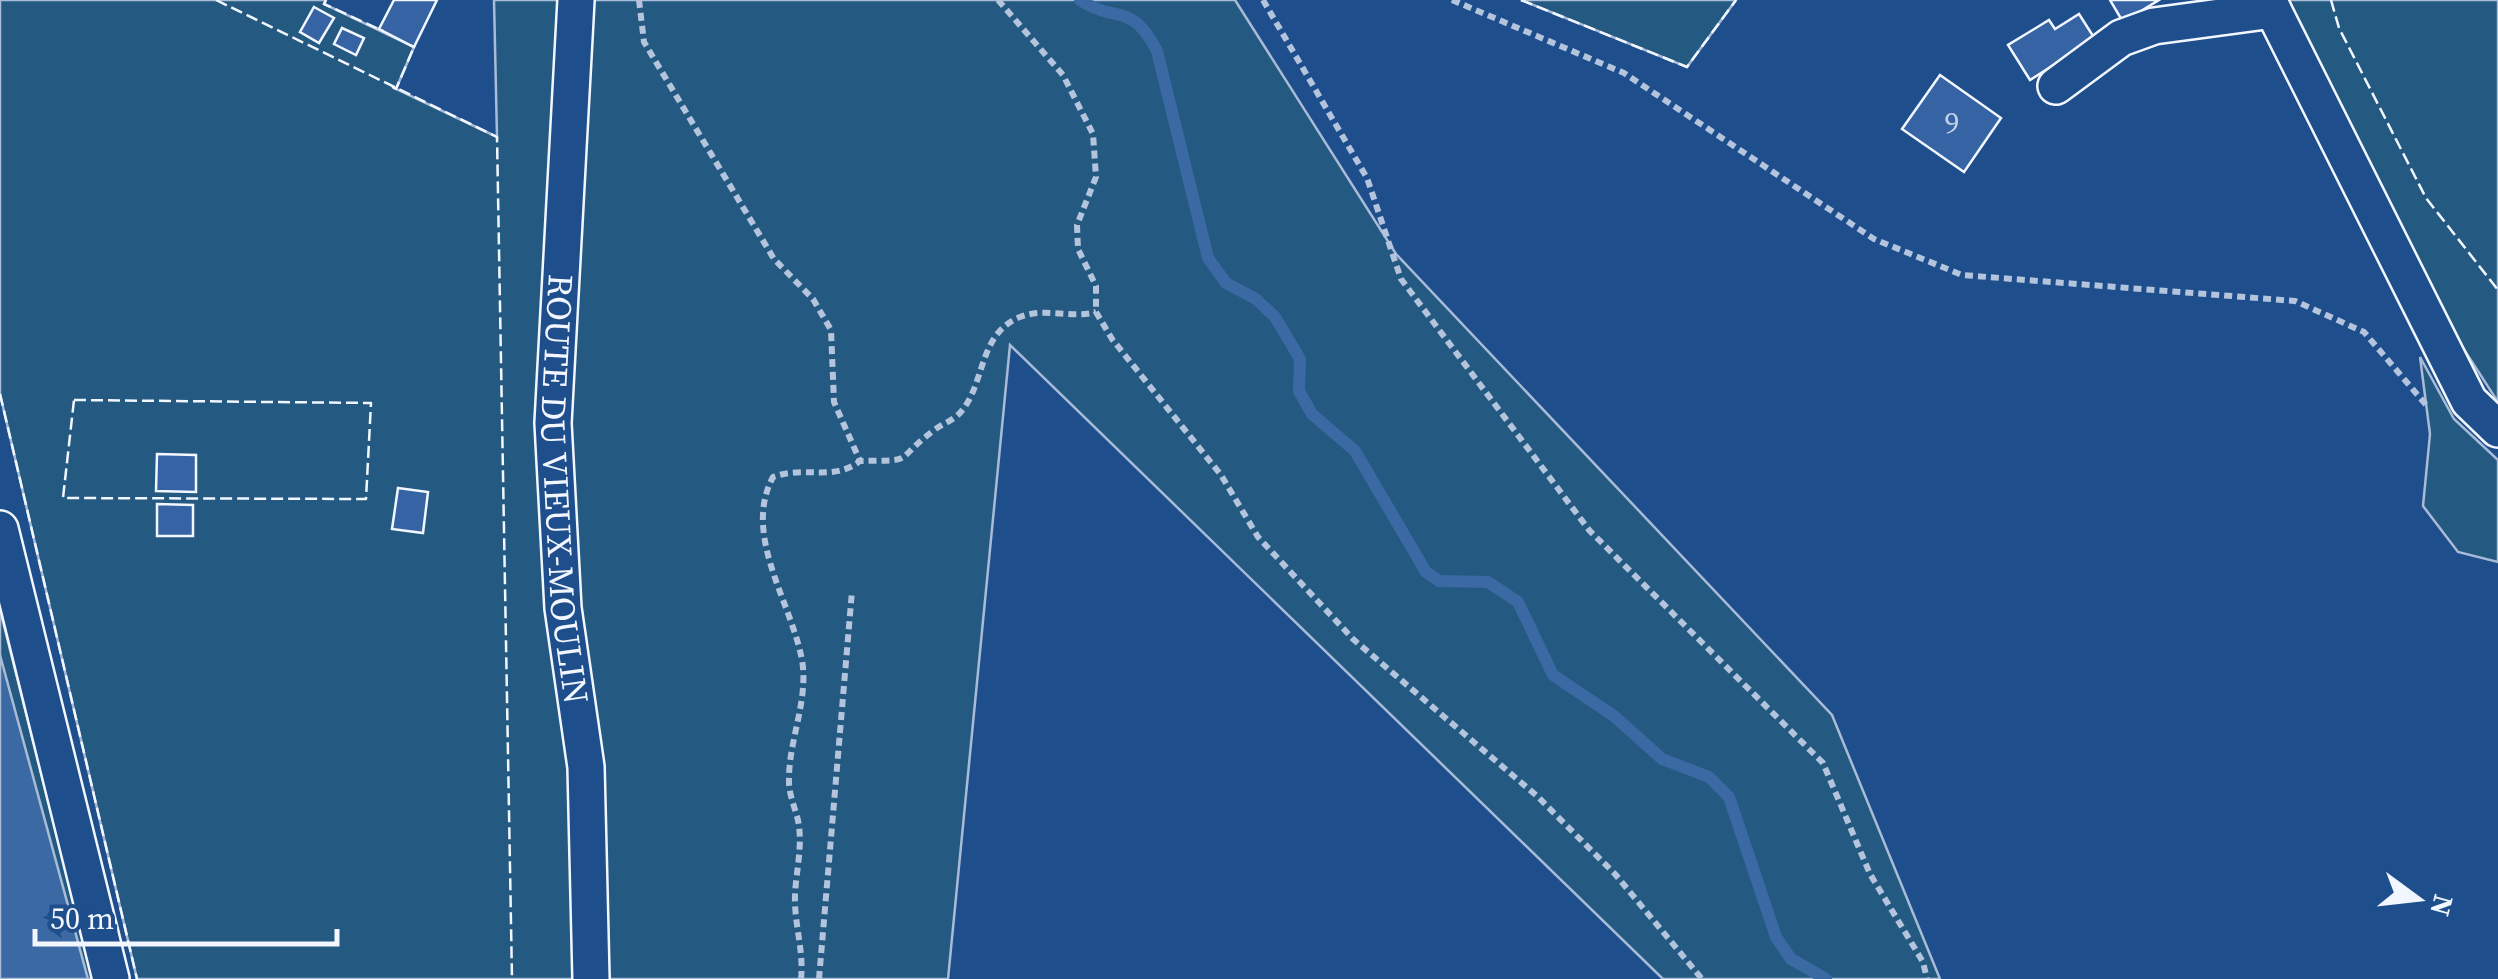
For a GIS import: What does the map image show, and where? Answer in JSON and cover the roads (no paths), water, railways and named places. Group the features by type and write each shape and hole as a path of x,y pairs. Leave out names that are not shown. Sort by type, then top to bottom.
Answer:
{"street":[{"name":"ROUTE DU VIEUX-MOULIN","path":"576,0 553,423 563,608 586,767 590,979"},
{"path":"2056,86 2122,38 2154,26 2270,5 2469,400 2498,429"},
{"path":"0,529 112,979"}],"waterway":[{"path":"1080,0 1131,19 1157,51 1208,258 1226,283 1256,299 1275,317 1300,359 1299,391 1312,414 1355,451 1426,572 1439,581 1488,582 1518,602 1553,675 1614,716 1662,759 1709,777 1729,797 1776,937 1791,959 1826,979"}]}
